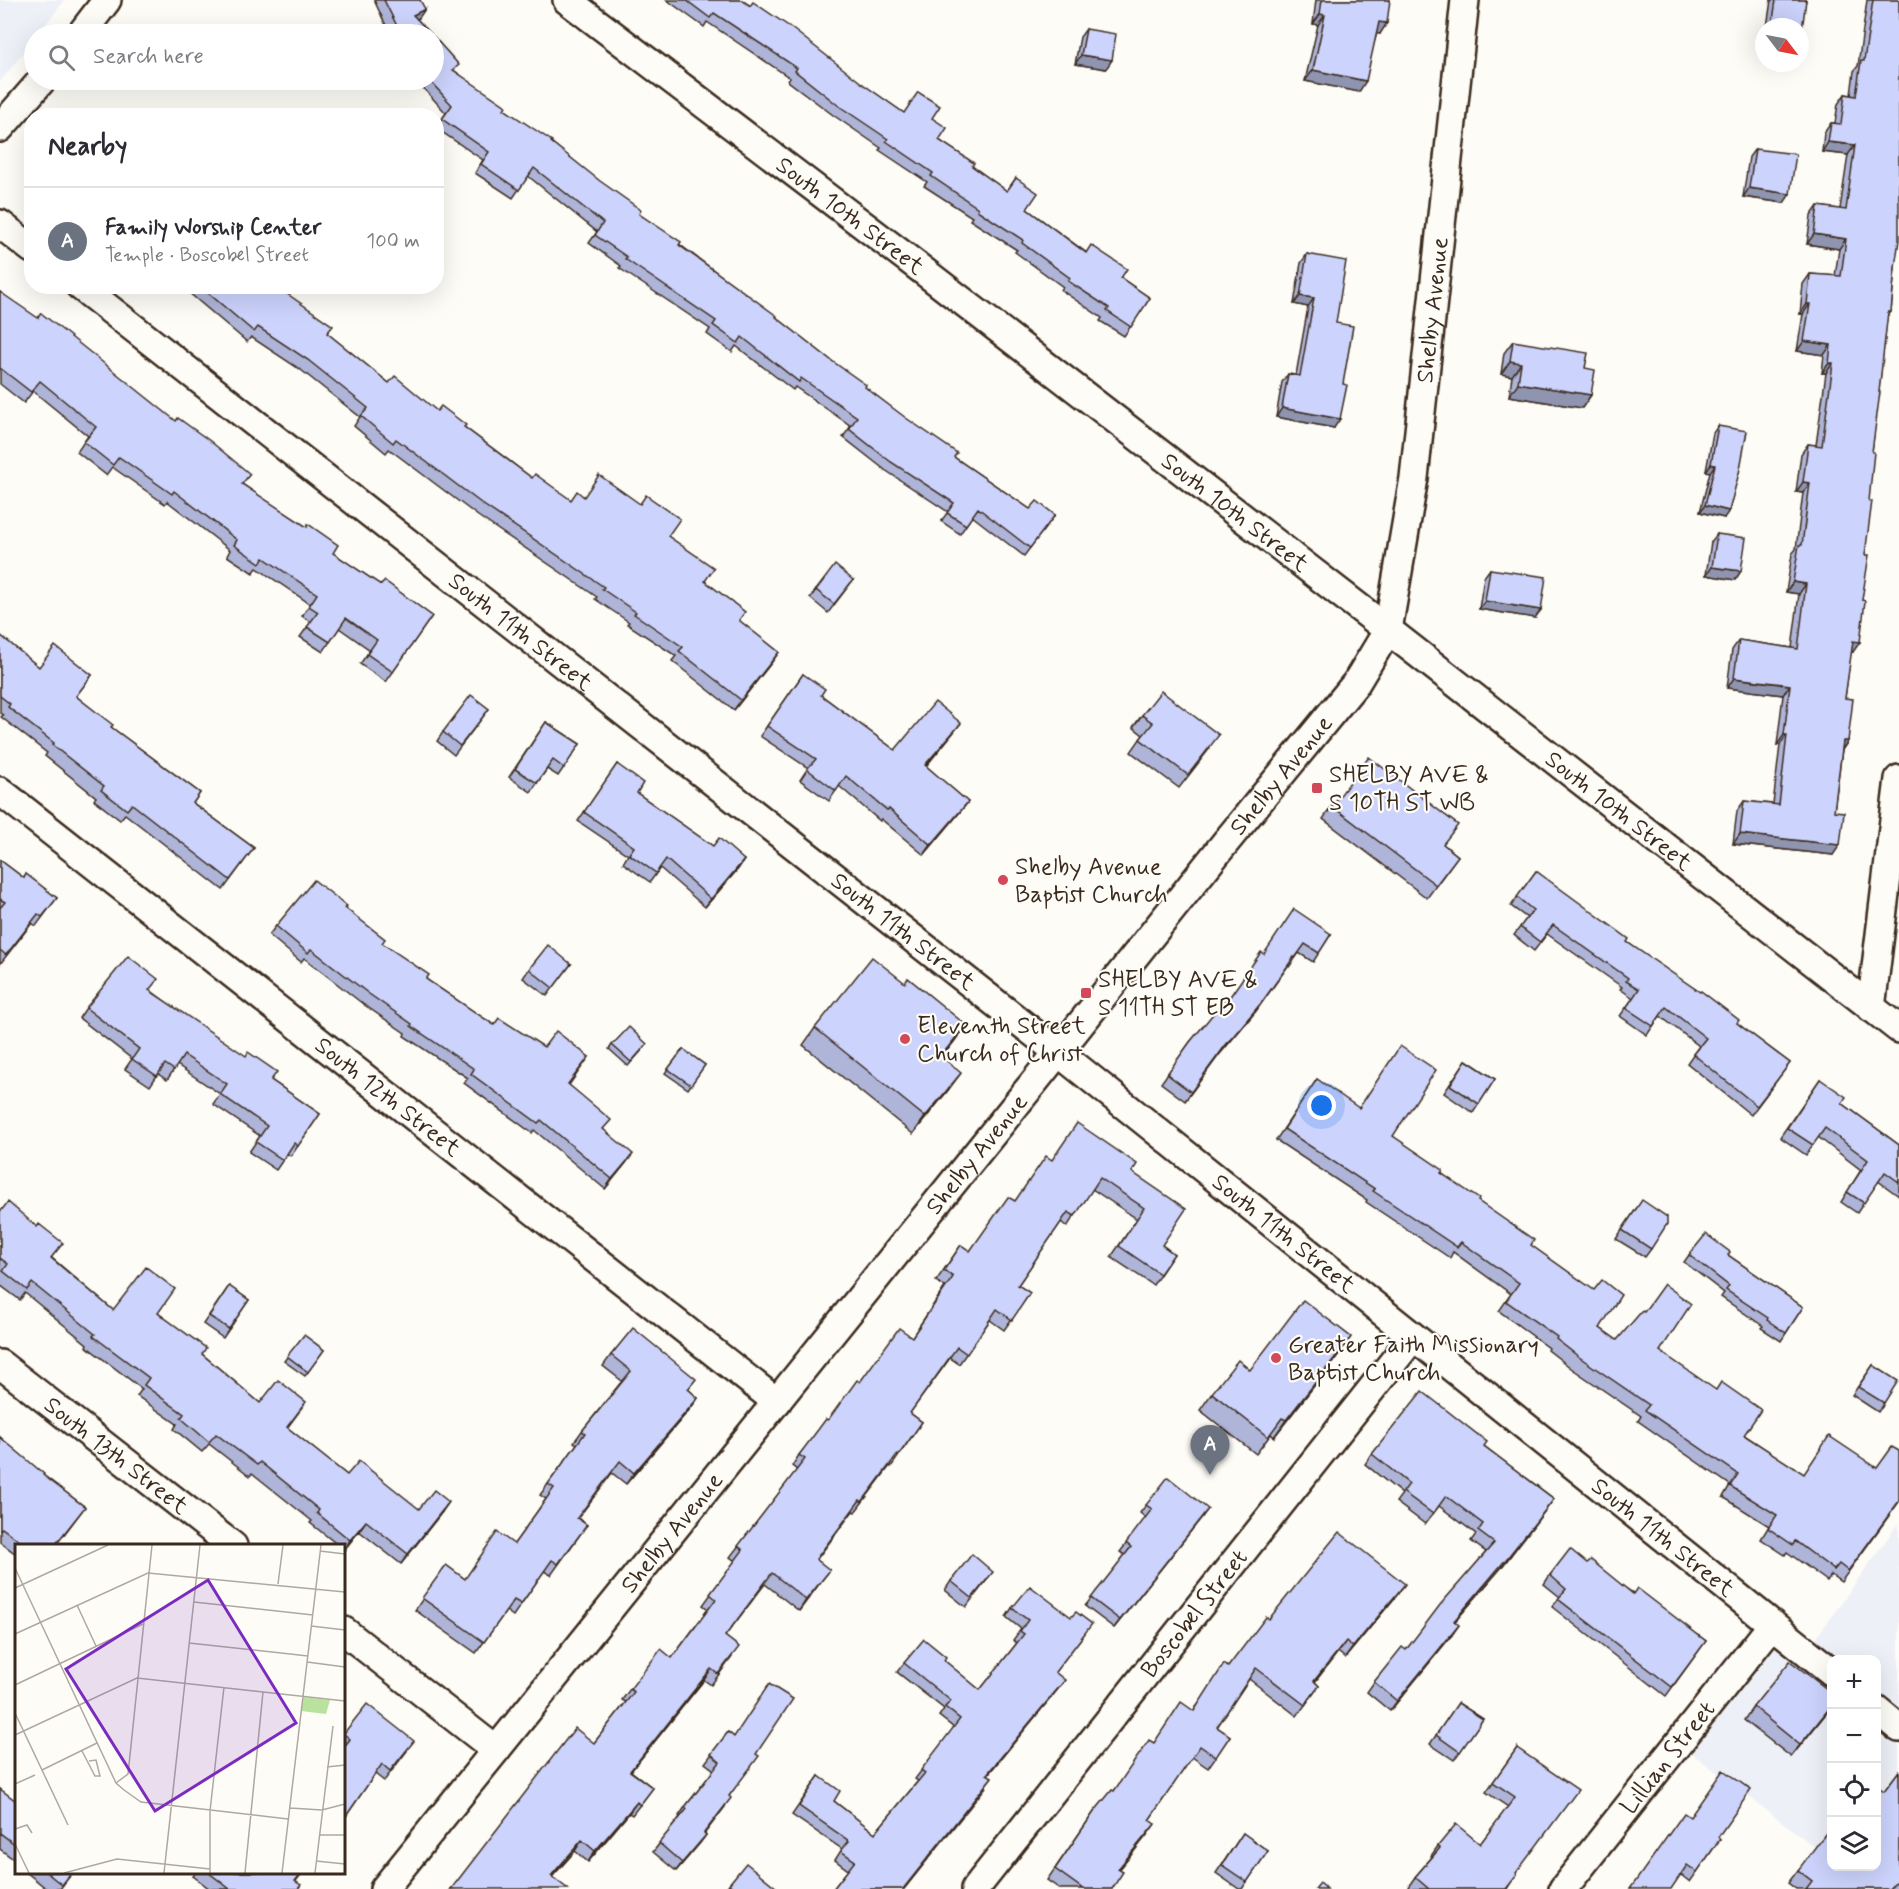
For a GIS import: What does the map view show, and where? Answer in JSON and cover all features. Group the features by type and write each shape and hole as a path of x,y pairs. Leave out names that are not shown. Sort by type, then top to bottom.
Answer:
{"street":[{"path":"89,24 107,0"},
{"name":"South 10th Street","path":"567,0 908,259 1899,1029"},
{"name":"Shelby Avenue","path":"384,1889 1356,683 1388,630 1414,478 1465,0"},
{"path":"0,128 33,90"},
{"path":"0,224 24,243"},
{"name":"South 11th Street","path":"90,294 1058,1052 1827,1668"},
{"path":"1871,1008 1899,778"},
{"name":"South 12th Street","path":"0,791 777,1402"},
{"name":"Boscobel Street","path":"975,1889 1413,1337"},
{"name":"South 13th Street","path":"0,1364 232,1544"},
{"name":"Lillian Street","path":"1563,1889 1772,1625"},
{"path":"345,1632 496,1750"},
{"path":"1881,1713 1899,1728"}],"shaded area":[{"path":"0,0 65,0 46,24 24,24 24,52 0,82"},
{"path":"1899,1522 1899,1889 1881,1871 1881,1655 1827,1655 1827,1856 1678,1743 1772,1625 1806,1652"}],"building":[{"path":"384,0 420,0 425,9 413,15 422,24 396,24"},
{"path":"686,0 742,0 750,6 753,2 904,113 918,92 940,106 932,118 947,128 939,140 974,163 972,166 1007,191 1016,178 1038,193 1027,209 1086,253 1091,245 1127,269 1121,278 1150,298 1131,327 1107,311 1109,308 1068,281 1070,278 1022,243 1023,240 977,210 978,208 931,176 933,173 886,141 888,139 839,106 795,71 797,68 714,13 710,18"},
{"path":"1322,0 1390,0 1387,23 1379,22 1366,81 1313,70 1325,15 1320,14"},
{"path":"1776,0 1806,0 1804,18 1773,18"},
{"path":"1873,0 1899,0 1899,240 1891,312 1888,312 1872,452 1874,452 1869,501 1872,501 1865,555 1869,555 1862,600 1865,601 1860,642 1853,641 1845,698 1853,699 1848,741 1843,741 1834,811 1844,812 1840,845 1740,834 1744,801 1779,805 1790,685 1734,678 1739,640 1798,649 1806,584 1793,582 1799,545 1802,545 1810,483 1803,482 1808,444 1822,446 1833,363 1829,363 1831,345 1804,341 1810,304 1807,304 1810,274 1841,276 1846,239 1814,234 1818,206 1846,210 1855,145 1828,142 1831,123 1841,124 1845,94 1856,96"},
{"path":"1086,29 1116,34 1112,60 1081,55"},
{"path":"444,48 459,65 453,70 506,106 504,109 552,141 600,181 641,210 639,214 681,242 679,245 777,316 906,418 957,453 954,457 1030,509 1037,501 1055,515 1030,548 978,508 966,525 947,513 954,503 891,462 849,429 857,417 801,378 799,382 742,337 738,343 713,325 716,321 625,259 627,257 595,235 603,223 534,168 519,190 481,164 489,152 444,120 444,116 452,105 438,90 444,90"},
{"path":"1755,149 1796,154 1790,194 1749,188"},
{"path":"1307,254 1346,261 1336,323 1353,326 1343,384 1347,385 1340,419 1282,408 1288,374 1300,376 1314,298 1300,296"},
{"path":"0,292 38,318 41,313 176,421 178,418 210,441 250,474 242,484 338,545 333,553 381,585 385,581 432,616 393,672 367,654 377,640 346,618 330,642 307,627 318,612 309,606 317,594 264,558 260,563 234,545 237,540 174,491 172,494 119,457 113,465 84,442 96,427 40,381 31,392 0,368"},
{"path":"209,294 287,294 333,326 327,333 389,383 395,376 437,411 441,406 466,425 464,427 532,478 535,474 571,500 577,491 584,497 599,475 640,504 646,495 680,519 668,536 714,568 705,581 745,612 739,620 779,652 741,700 679,651 683,647 634,614 636,612 602,589 604,587 485,506 396,439 393,443 361,416 368,408 308,360 258,327 254,332"},
{"path":"1513,341 1588,353 1585,368 1595,370 1591,395 1518,383 1521,363 1510,361"},
{"path":"1718,426 1747,431 1729,511 1705,505 1715,465 1711,464"},
{"path":"1717,534 1746,538 1741,571 1712,567"},
{"path":"835,565 853,580 834,604 816,590"},
{"path":"1490,569 1546,577 1541,610 1485,601"},
{"path":"0,635 39,667 55,646 92,675 76,696 113,725 111,727 200,793 193,803 254,848 230,880 132,804 127,810 101,790 104,786 8,707 10,704 0,696"},
{"path":"803,674 825,689 821,695 895,750 935,702 961,723 925,765 968,802 931,845 846,776 836,791 807,769 816,759 767,726"},
{"path":"1161,691 1219,735 1188,775 1140,739 1153,723 1142,715"},
{"path":"471,695 489,709 460,746 443,732"},
{"path":"546,722 580,744 564,768 553,760 537,783 515,769"},
{"path":"1369,757 1458,825 1443,844 1458,856 1436,885 1332,806"},
{"path":"617,764 643,783 637,793 713,846 719,838 744,860 711,899 666,859 656,873 629,854 634,847 584,812"},
{"path":"0,860 24,878 26,874 57,898 42,917 38,914 6,955 0,950 0,908 5,902 0,899"},
{"path":"1536,871 1629,939 1627,942 1701,991 1739,1020 1737,1023 1790,1063 1757,1106 1693,1054 1706,1038 1666,1007 1653,1026 1626,1008 1639,989 1626,981 1628,978 1553,925 1540,942 1520,927 1533,910 1517,897"},
{"path":"314,880 385,939 382,943 429,975 426,979 494,1025 499,1018 544,1047 556,1031 589,1057 568,1084 611,1120 603,1129 633,1154 612,1179 541,1120 538,1123 471,1074 474,1069 411,1026 412,1024 311,949 308,953 276,926"},
{"path":"1294,909 1331,934 1319,953 1305,944 1191,1092 1167,1074 1190,1042 1227,997 1229,998 1261,952 1264,954"},
{"path":"548,945 571,964 553,988 529,969"},
{"path":"128,956 158,979 149,990 246,1056 248,1052 277,1072 271,1080 320,1114 298,1146 294,1143 283,1160 256,1142 267,1126 220,1094 227,1084 184,1055 174,1070 165,1064 157,1076 132,1059 139,1049 86,1008"},
{"path":"872,957 905,983 908,978 966,1025 941,1056 961,1073 925,1117 815,1028"},
{"path":"629,1027 647,1044 631,1062 612,1045"},
{"path":"1400,1046 1436,1070 1393,1136 1443,1170 1441,1173 1534,1240 1531,1245 1594,1290 1602,1280 1621,1295 1600,1328 1617,1340 1642,1311 1644,1312 1664,1284 1691,1304 1660,1351 1716,1390 1721,1382 1761,1410 1744,1435 1804,1474 1829,1436 1877,1468 1892,1447 1899,1451 1899,1501 1848,1571 1839,1564 1834,1570 1795,1541 1793,1545 1768,1528 1777,1515 1730,1486 1738,1474 1645,1410 1649,1405 1579,1357 1556,1339 1557,1337 1506,1301 1519,1283 1461,1242 1457,1247 1284,1129 1317,1079 1359,1108"},
{"path":"683,1049 705,1065 691,1085 668,1069"},
{"path":"1466,1060 1495,1079 1479,1104 1450,1085"},
{"path":"1820,1079 1846,1097 1842,1103 1899,1145 1899,1182 1885,1172 1864,1203 1847,1192 1868,1160 1825,1128 1813,1145 1787,1128"},
{"path":"1077,1123 1137,1164 1132,1172 1186,1209 1162,1245 1174,1254 1160,1274 1119,1246 1144,1208 1100,1178 1075,1216 1068,1212 1018,1285 1030,1293 1012,1320 997,1309 967,1354 957,1347 910,1413 922,1422 898,1456 862,1502 860,1500 816,1559 830,1570 806,1600 772,1573 725,1636 739,1647 718,1674 711,1669 630,1771 653,1788 640,1805 637,1802 595,1851 582,1840 551,1876 568,1889 451,1889 575,1728 594,1743 634,1692 630,1689 661,1649 672,1658 716,1599 710,1594 743,1550 738,1546 805,1459 799,1455 826,1419 828,1420 857,1380 860,1382 899,1328 912,1337 953,1277 944,1270 961,1245 970,1251 1008,1197 1015,1201 1046,1156 1052,1160"},
{"path":"1642,1200 1667,1217 1667,1224 1651,1249 1622,1230"},
{"path":"8,1202 37,1227 39,1224 63,1243 51,1258 113,1310 146,1267 175,1289 158,1313 206,1348 202,1354 260,1403 278,1380 306,1402 287,1427 347,1475 359,1461 419,1509 434,1490 449,1502 408,1554 366,1521 350,1540 317,1513 319,1510 260,1462 257,1465 216,1434 209,1442 181,1418 184,1414 144,1385 149,1378 93,1336 95,1334 32,1283 27,1290 3,1271 8,1264 0,1258 0,1212"},
{"path":"1706,1234 1730,1252 1728,1255 1803,1307 1786,1333 1726,1290 1729,1286 1689,1255"},
{"path":"229,1286 249,1300 229,1329 209,1316"},
{"path":"1303,1300 1351,1337 1286,1420 1282,1418 1268,1437 1212,1393 1238,1360 1250,1370"},
{"path":"633,1328 696,1379 688,1389 698,1398 634,1473 620,1461 577,1518 587,1525 558,1564 552,1560 521,1604 514,1600 484,1642 422,1598 446,1565 465,1579 497,1532 514,1544 554,1488 548,1484 585,1433 582,1431 631,1371 611,1355"},
{"path":"304,1335 324,1350 308,1372 287,1356"},
{"path":"1873,1365 1898,1381 1884,1403 1858,1387"},
{"path":"1422,1391 1487,1442 1484,1446 1554,1499 1454,1621 1459,1625 1397,1701 1374,1682 1402,1647 1406,1650 1440,1605 1494,1543 1478,1531 1483,1524 1446,1496 1433,1514 1403,1492 1409,1484 1372,1454"},
{"path":"0,1437 43,1475 85,1507 56,1544 24,1544 2,1528 0,1530"},
{"path":"1168,1477 1208,1509 1120,1620 1091,1598 1131,1547 1126,1543 1152,1509 1146,1505"},
{"path":"1339,1532 1405,1584 1353,1647 1346,1641 1314,1681 1319,1686 1305,1705 1256,1668 1217,1727 1230,1736 1216,1757 1200,1746 1149,1820 1155,1824 1118,1869 1123,1872 1112,1889 1083,1889 1055,1869 1094,1812 1112,1790 1114,1791 1149,1740 1154,1743 1181,1702 1194,1711 1224,1664 1228,1667 1266,1617 1269,1619"},
{"path":"1570,1549 1587,1563 1591,1560 1633,1594 1637,1588 1706,1641 1672,1687 1558,1599 1566,1589 1550,1575"},
{"path":"972,1554 993,1572 972,1598 951,1581"},
{"path":"1030,1586 1071,1617 1076,1612 1092,1624 1055,1672 1065,1680 987,1774 992,1777 903,1889 833,1889 855,1861 841,1851 849,1841 799,1806 819,1776 840,1791 834,1801 875,1833 925,1773 921,1770 960,1719 945,1707 951,1701 904,1663 924,1639 946,1657 944,1660 980,1690 1024,1634 1020,1631 1028,1620 1012,1608"},
{"path":"1790,1661 1827,1689 1827,1711 1800,1745 1753,1707"},
{"path":"769,1684 793,1699 756,1754 759,1756 704,1833 706,1835 682,1863 659,1843 687,1809 685,1807 720,1762 711,1754 728,1732 734,1737"},
{"path":"1458,1703 1483,1719 1460,1752 1436,1735"},
{"path":"367,1704 414,1741 390,1771 382,1764 345,1818 345,1746 350,1739 345,1732"},
{"path":"1517,1748 1578,1790 1506,1889 1429,1889 1415,1877 1440,1848 1438,1846 1456,1824 1480,1844 1515,1797 1493,1782"},
{"path":"1723,1770 1751,1790 1697,1872 1687,1865 1671,1889 1630,1889 1684,1813 1690,1817"},
{"path":"1899,1771 1899,1885 1895,1882 1889,1889 1806,1889 1812,1881 1798,1870 1827,1832 1827,1871 1881,1871 1881,1789 1884,1791"},
{"path":"0,1789 15,1800 15,1844 0,1833"},
{"path":"1243,1833 1268,1851 1247,1882 1222,1865"},
{"path":"746,1863 778,1889 735,1889 729,1884"},
{"path":"48,1874 70,1874 62,1885"},
{"path":"211,1874 300,1874 295,1881 301,1885 298,1889 230,1889"},
{"path":"1320,1883 1327,1889 1315,1889"}],"place":[{"name":"SHELBY AVE & S 10TH ST WB","path":"1317,788"},
{"name":"Shelby Avenue Baptist Church","path":"1003,880"},
{"name":"SHELBY AVE & S 11TH ST EB","path":"1086,993"},
{"name":"Eleventh Street Church of Christ","path":"905,1039"},
{"name":"Greater Faith Missionary Baptist Church","path":"1276,1358"},
{"name":"Family Worship Center","path":"1210,1475"}]}
